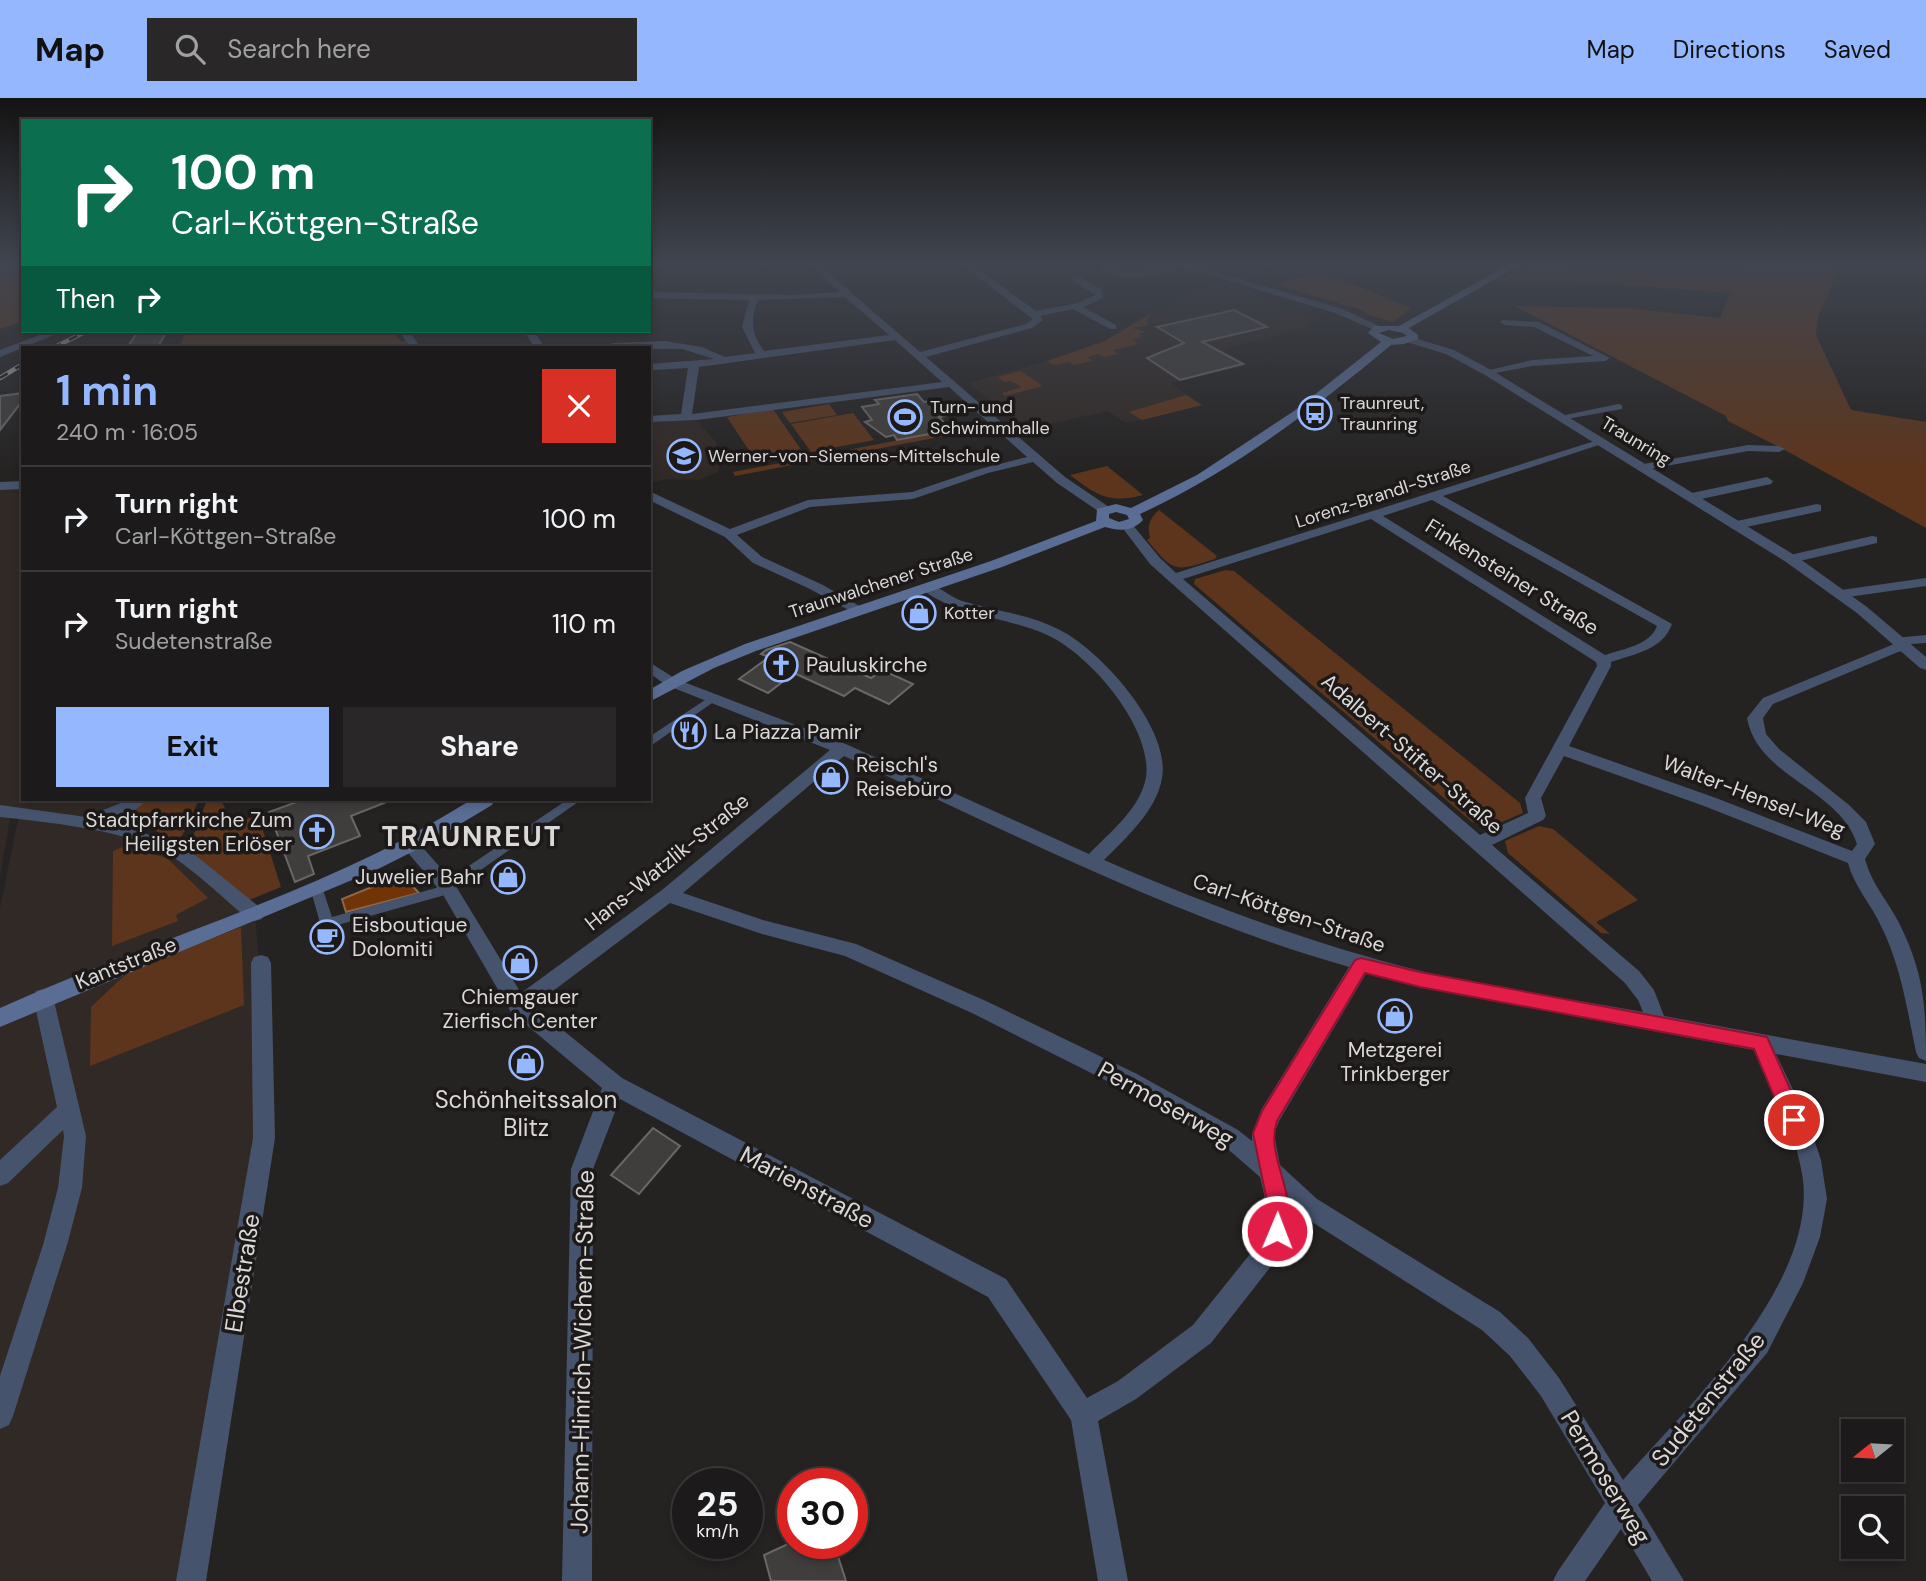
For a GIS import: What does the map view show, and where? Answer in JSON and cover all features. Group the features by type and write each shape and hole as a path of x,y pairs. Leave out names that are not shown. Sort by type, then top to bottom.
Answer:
{"main road":[{"path":"1374,333 1389,341 1411,340 1412,333"},
{"path":"1132,512 1169,495 1256,445 1389,341"},
{"path":"1122,508 1132,512 1136,520 1127,526 1105,516 1122,508"},
{"name":"Traunwalchener Straße","path":"651,695 671,682 749,647 1016,558 1105,516"},
{"name":"Kantstraße","path":"0,1018 156,950 255,914 316,887 410,844 483,801"}],"street":[{"path":"22,346 54,333"},
{"path":"747,333 761,354"},
{"path":"892,333 1105,516"},
{"path":"918,356 1002,333"},
{"path":"1489,373 1531,363 1605,358 1555,333"},
{"path":"651,366 724,362 761,354 896,337"},
{"name":"Traunring","path":"1411,340 1450,352 1489,373 1791,559 1841,594 1926,665"},
{"path":"621,346 642,344 705,350 724,362"},
{"path":"0,355 21,346"},
{"path":"686,415 694,365"},
{"path":"651,419 697,416 950,384"},
{"name":"Traunring","path":"1561,417 1618,407"},
{"name":"Lorenz-Brandl-Straße","path":"1174,578 1602,442"},
{"path":"1644,467 1748,448 1779,449"},
{"path":"729,534 808,504 913,495 984,471 1035,458"},
{"path":"1692,497 1767,481"},
{"path":"0,486 21,485"},
{"path":"651,496 729,534 736,547 766,567 814,586 856,610"},
{"path":"1434,496 1665,624 1664,632 1657,640 1603,660"},
{"path":"1737,525 1817,508"},
{"name":"Finkensteiner Straße","path":"1373,515 1603,660 1604,666 1533,798 1537,816 1479,843"},
{"name":"Adalbert-Stifter-Straße","path":"1127,526 1174,578 1632,977 1647,996 1657,1023"},
{"path":"1791,559 1872,540"},
{"path":"1841,594 1926,582"},
{"path":"929,587 938,596 964,606 1007,616 1057,634 1101,670 1133,711 1154,750 1155,776 1150,791 1132,817 1091,863"},
{"path":"1856,859 1866,844 1863,826 1768,749 1757,736 1754,719 1756,712 1768,701 1903,644 1926,639"},
{"name":"Carl-Köttgen-Straße","path":"651,667 671,682 842,749 1091,863 1181,901 1361,965 1420,979 1926,1073"},
{"path":"651,742 710,699"},
{"name":"Walter-Hensel-Weg","path":"1558,748 1722,806 1856,859 1860,875 1889,922 1908,965 1926,1052"},
{"name":"Hans-Watzlik-Straße","path":"518,1006 668,895 842,749"},
{"path":"87,823 122,811 138,801"},
{"path":"316,887 327,923 448,888 574,801"},
{"path":"0,811 112,827 178,851 255,914"},
{"name":"Marienstraße","path":"410,844 448,888 518,1006 614,1085 998,1288 1083,1415 1113,1581"},
{"name":"Permoserweg","path":"668,895 762,927 849,949 979,1007 1129,1081 1230,1137 1250,1152 1271,1175 1309,1208 1491,1321 1519,1347 1550,1387 1669,1581"},
{"name":"Elbestraße","path":"191,1581 264,1138 261,963"},
{"path":"1083,1415 1127,1390 1202,1334 1264,1257 1277,1231 1280,1211 1263,1133 1269,1117 1361,965"},
{"path":"0,1416 55,1245 70,1188 75,1136 43,997"},
{"name":"Sudetenstraße","path":"1568,1581 1621,1504 1758,1344 1776,1314 1805,1245 1815,1199 1811,1165 1760,1042"},
{"name":"Johann-Hinrich-Wichern-Straße","path":"577,1581 582,1169 614,1085"},
{"path":"0,1175 69,1110"}],"shaded area":[{"path":"185,333 395,333 401,342 406,341 409,346 180,346"},
{"path":"1117,333 1283,333 1223,349 1248,365 1171,383 1202,405 1125,423 1108,411 1040,426 1032,419 1017,422 968,383 1065,356"},
{"path":"1118,333 1142,333 1139,334 1143,337 1132,340 1138,344 1113,350 1118,354 1087,357 1092,361 1054,365 1047,361 1105,341"},
{"path":"1567,333 1816,333 1851,410 1926,422 1926,528 1728,421 1726,416"},
{"path":"1021,371 1043,386 1005,396 1002,393 1022,387 1010,381 1004,382 998,377"},
{"path":"1186,395 1202,405 1142,420 1129,412"},
{"path":"829,404 837,415 790,423 782,412"},
{"path":"773,409 804,454 757,463 727,417"},
{"path":"853,413 874,440 811,452 791,424"},
{"name":"Werner-von-Siemens-Mittelschule","path":"697,421 716,442 721,464 718,472 700,480 668,479 651,483 651,422"},
{"path":"946,431 950,435 735,476 733,472"},
{"path":"1107,466 1143,495 1131,498 1104,496 1070,475"},
{"path":"21,485 21,801 138,801 122,811 112,826 156,842 255,914 264,1138 194,1581 0,1581 0,908 20,810 11,813 0,877 0,486"},
{"path":"1159,510 1217,556 1215,559 1176,567 1164,559 1147,540 1150,538 1150,523"},
{"path":"1226,570 1234,571 1520,803 1523,813 1490,827 1472,822 1194,584 1195,579"},
{"path":"148,801 199,801 178,844 125,813"},
{"path":"207,801 222,801 233,824 258,815 281,887 249,900 187,852"},
{"path":"1539,826 1553,829 1638,900 1596,922 1610,934 1601,933 1508,853 1505,841"},
{"path":"125,846 167,858 208,898 176,915 178,921 112,946 113,851"},
{"path":"402,875 419,893 346,912 342,899"},
{"path":"241,927 244,1005 90,1066 91,1007 128,972"}],"building":[{"path":"137,333 166,333 158,346 128,346"},
{"path":"1167,333 1240,333 1202,342 1243,364 1180,380 1147,358 1184,343"},
{"path":"21,393 21,403 0,430 0,396"},
{"name":"Turn- und Schwimmhalle","path":"917,394 924,402 931,401 945,416 939,417 951,430 897,440 894,435 886,437 865,422 872,420 862,407 879,404 875,400"},
{"path":"790,642 871,678 882,670 913,684 889,704 855,688 844,696 794,673 768,693 739,679 769,657 761,654 766,650"},
{"name":"Stadtpfarrkirche Zum Heiligsten Erlöser","path":"299,801 389,801 351,816 360,836 308,856 314,874 295,882 269,812"},
{"path":"653,1128 680,1146 639,1194 611,1175"},
{"path":"777,1549 777,1559 839,1559 846,1581 771,1581 764,1555"}],"railway":[{"path":"57,346 83,333"},
{"path":"0,378 21,365"}],"place":[{"name":"Traunreut, Traunring","path":"1315,413"},
{"name":"Turn- und Schwimmhalle","path":"905,417"},
{"name":"Werner-von-Siemens-Mittelschule","path":"684,456"},
{"name":"Kotter","path":"919,613"},
{"name":"Pauluskirche","path":"781,665"},
{"name":"La Piazza Pamir","path":"689,732"},
{"name":"Reischl's Reisebüro","path":"831,777"},
{"name":"Stadtpfarrkirche Zum Heiligsten Erlöser","path":"317,832"},
{"name":"Juwelier Bahr","path":"508,877"},
{"name":"Eisboutique Dolomiti","path":"327,937"},
{"name":"Chiemgauer Zierfisch Center","path":"520,963"},
{"name":"Metzgerei Trinkberger","path":"1395,1016"},
{"name":"Schönheitssalon Blitz","path":"526,1063"}],"district":[{"name":"TRAUNREUT","path":"472,836"}],"route":[{"path":"1277,1231 1280,1211 1263,1133 1269,1117 1361,965 1420,979 1760,1042 1794,1120"}]}
